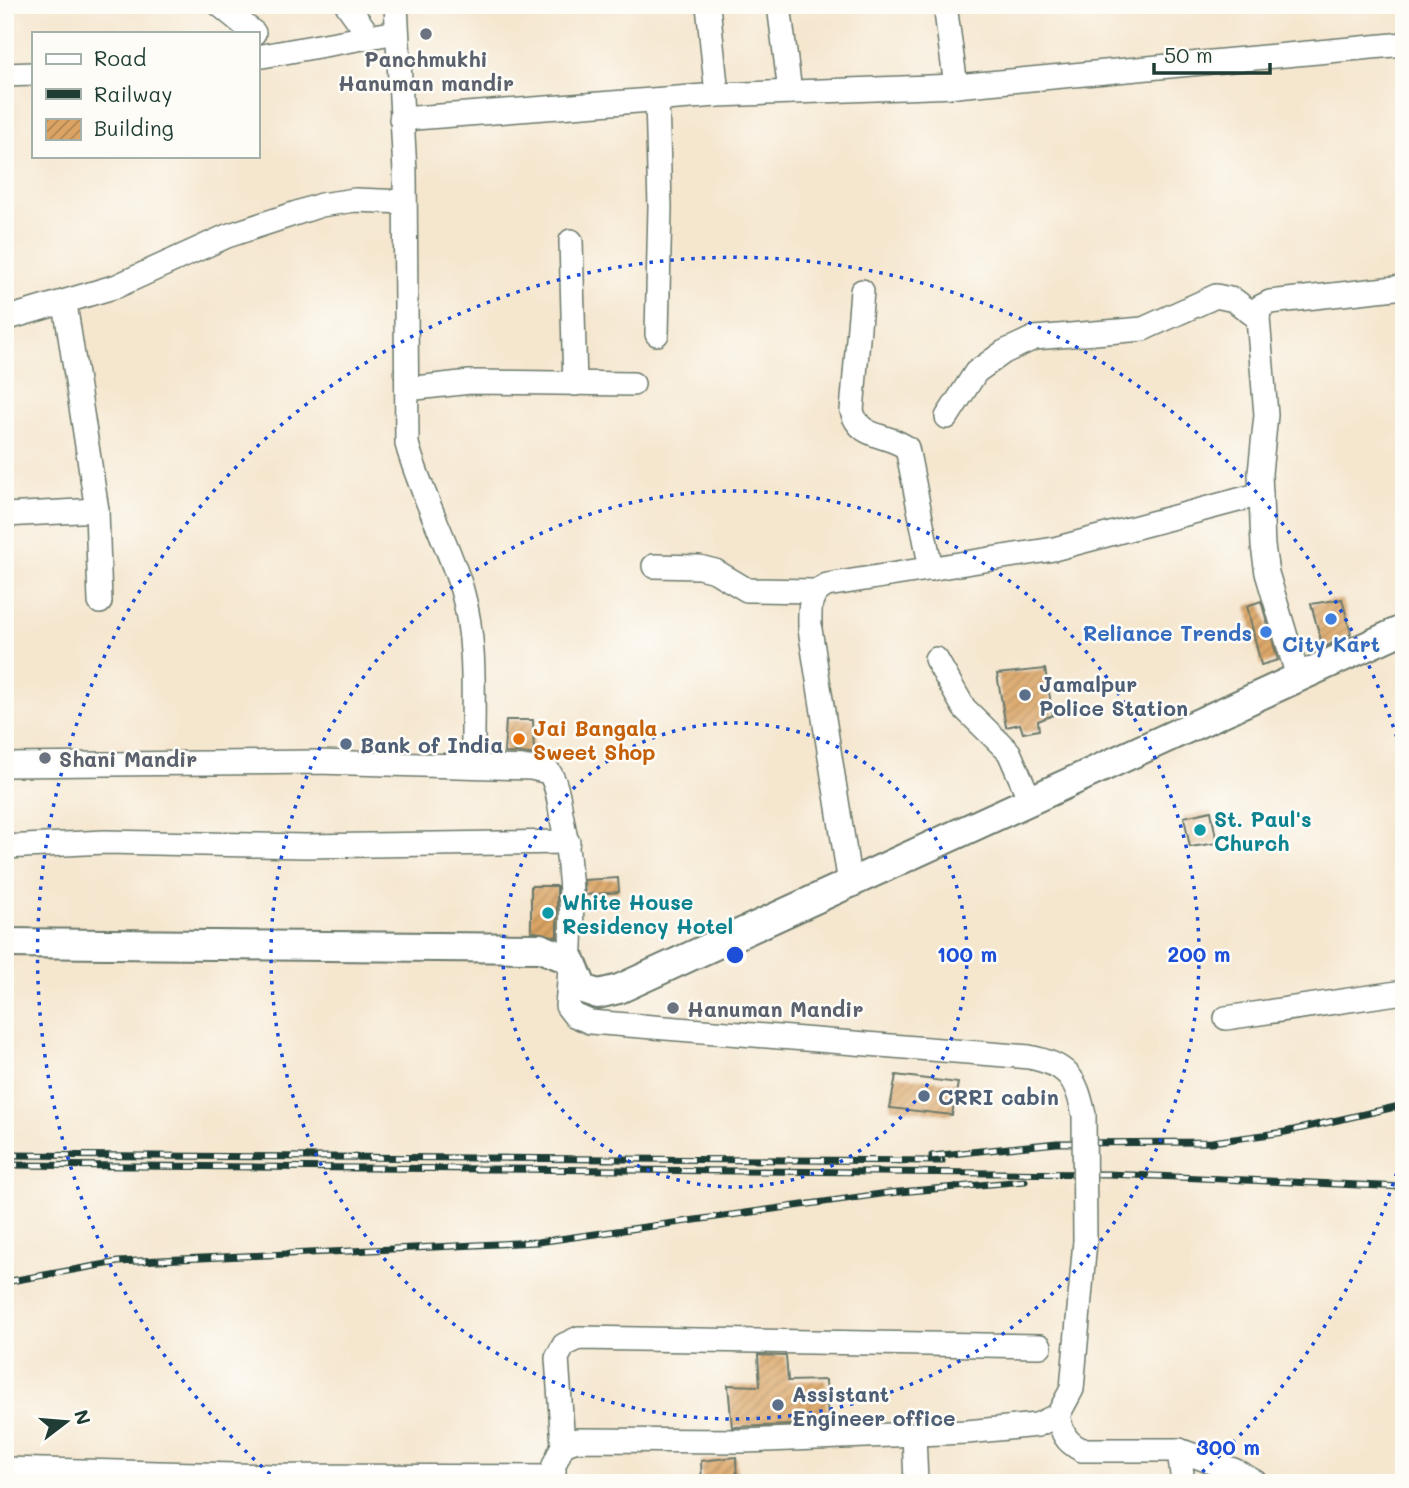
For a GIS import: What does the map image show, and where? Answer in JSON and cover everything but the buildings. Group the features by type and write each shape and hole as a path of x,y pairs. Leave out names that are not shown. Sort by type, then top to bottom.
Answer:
{"main road":[{"path":"5,943 540,948 571,960 583,989 598,994 619,989 1404,629"}],"street":[{"path":"220,5 252,32"},
{"path":"347,5 370,37"},
{"path":"396,5 405,202 410,454 461,589 468,620 472,646 473,766"},
{"path":"708,5 717,95"},
{"path":"779,5 790,92"},
{"path":"945,5 956,86"},
{"path":"259,40 268,56 397,32"},
{"path":"401,119 717,95 956,86 1404,44"},
{"path":"5,75 32,74"},
{"path":"657,100 660,206 657,334"},
{"path":"5,319 65,304 117,286 228,236 321,205 355,200 405,202"},
{"path":"571,241 575,384"},
{"path":"1298,677 1267,573 1261,494 1266,415 1258,317 1260,307 1270,302 1404,287"},
{"path":"862,291 852,411 856,424 864,432 897,440 907,449 931,569"},
{"path":"947,416 976,372 1004,352 1034,338 1143,329 1216,296 1234,300 1258,317"},
{"path":"65,304 97,510 100,602"},
{"path":"407,389 470,382 633,384"},
{"path":"654,566 699,567 715,571 747,590 814,591 827,585 1054,548 1261,494"},
{"path":"5,515 97,510"},
{"path":"814,591 810,600 810,629 850,884"},
{"path":"936,659 964,708 1009,752 1030,800"},
{"path":"5,765 317,762 531,768 550,772 568,842 573,938 566,1006 574,1016 590,1023 1029,1057 1054,1062 1067,1072 1078,1090 1083,1115 1085,1241 1072,1389 1058,1415 1037,1425 914,1434 744,1441 577,1440 563,1445"},
{"path":"5,847 105,842 305,846 568,842"},
{"path":"611,1024 619,989"},
{"path":"1226,1018 1404,992"},
{"path":"5,1469 272,1479 554,1480 554,1465 563,1445 556,1358 564,1345 579,1338 1040,1346"},
{"path":"1058,1415 1062,1434 1069,1444 1082,1450 1179,1450 1237,1471 1257,1483"},
{"path":"914,1434 916,1483"},
{"path":"1179,1450 1183,1483"}],"railway":[{"path":"932,1156 1057,1143 1212,1142 1285,1132 1404,1105"},
{"path":"5,1155 942,1161"},
{"path":"5,1165 1108,1174 1404,1187"},
{"path":"5,1282 118,1262 538,1242 888,1193 1025,1181"}],"place":[{"name":"Panchmukhi Hanuman mandir","path":"426,34"},
{"name":"City Kart","path":"1331,619"},
{"name":"Reliance Trends","path":"1266,632"},
{"name":"Jamalpur Police Station","path":"1025,695"},
{"name":"Jai Bangala Sweet Shop","path":"519,739"},
{"name":"Bank of India","path":"346,744"},
{"name":"Shani Mandir","path":"45,758"},
{"name":"St. Paul's Church","path":"1200,830"},
{"name":"White House Residency Hotel","path":"548,913"},
{"name":"Hanuman Mandir","path":"673,1008"},
{"name":"CRRI cabin","path":"924,1096"},
{"name":"Assistant Engineer office","path":"778,1405"}]}
